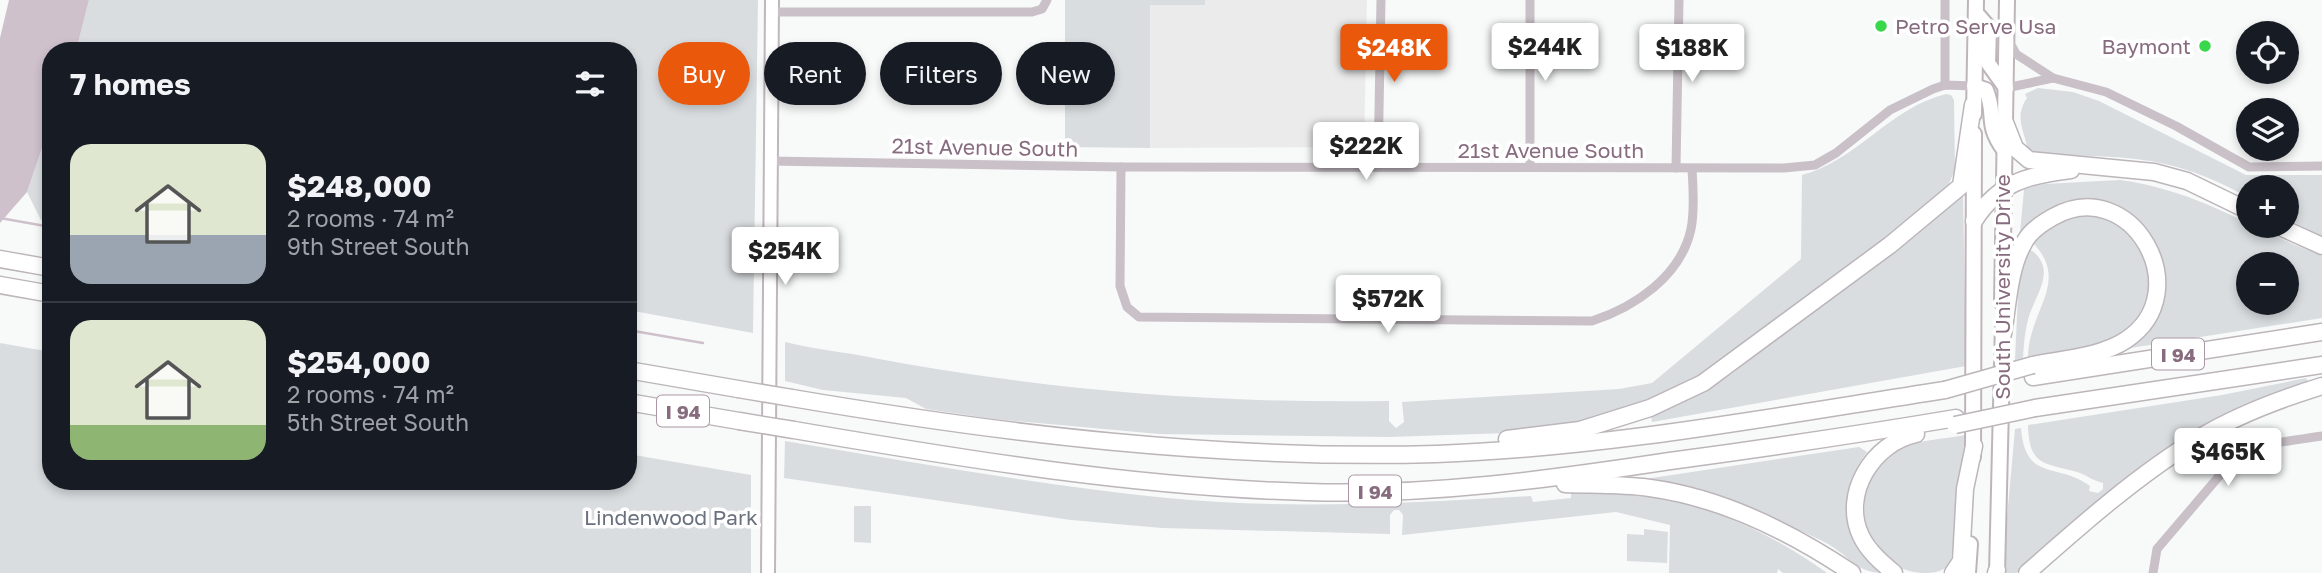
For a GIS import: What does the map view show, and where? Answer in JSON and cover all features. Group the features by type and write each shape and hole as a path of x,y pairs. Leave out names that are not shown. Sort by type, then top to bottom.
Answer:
{"highway":[{"path":"1389,453 1580,430 1650,408 1703,383 1890,245 1961,186 1973,105"},
{"path":"2004,120 2015,148 2029,160 2115,166 2187,181 2236,205"},
{"path":"1974,221 1987,201 2003,187 2040,175 2115,166"},
{"path":"2003,334 2014,272 2025,241 2040,224 2064,211 2087,207 2115,213 2144,238 2153,257 2157,277 2151,316 2125,341 2033,371"},
{"path":"2299,236 2322,246"},
{"path":"0,259 42,266"},
{"path":"0,285 42,292"},
{"name":"I 94","path":"637,371 792,398 1139,447 1436,454 1597,443 1945,390 2033,371 2322,332"},
{"name":"I 94","path":"637,404 955,458 1142,483 1310,492 1434,489 1594,472 1955,422 2322,365"},
{"path":"2027,573 2105,507 2199,438 2280,399 2322,386"},
{"path":"1894,573 1862,538 1855,520 1855,500 1862,478 1878,453 1901,437 1955,422"},
{"path":"1953,573 1961,561 1965,489 1974,446"},
{"path":"1513,481 1650,488 1706,500 1758,520 1812,547 1852,573"}],"main road":[{"name":"South University Drive","path":"1997,572 2007,0"},
{"name":"South University Drive","path":"1968,573 1974,446 1973,105 1976,6"},
{"path":"1976,6 1989,28 1988,63 2006,88"},
{"path":"1974,86 1986,90 1991,101 1991,132 2004,150"}],"street":[{"path":"768,573 772,6 1003,13 1042,9 1047,0"},
{"path":"1378,167 1381,0"},
{"path":"1530,0 1530,167"},
{"path":"1676,168 1679,0"},
{"path":"1945,0 1945,85"},
{"path":"2007,38 2016,54 2053,78 2106,92 2176,126 2249,167 2322,166"},
{"path":"2006,88 2053,78"},
{"name":"21st Avenue South","path":"769,161 1121,167 1692,169 1815,165 1836,153 1890,110 1945,85 1974,86"},
{"path":"1121,167 1120,286 1127,307 1139,317 1592,321 1609,316 1657,287 1683,252 1691,228 1692,169"},
{"path":"2152,573 2157,549 2232,461 2245,451 2322,436"}],"shaded area":[{"path":"9,0 89,0 78,42 42,42 42,148 27,192 0,223 0,38"},
{"path":"1205,0 1367,0 1364,147 1150,148 1150,5 1204,5"}],"green space":[{"path":"89,0 758,0 753,333 637,312 637,42 78,42"},
{"path":"1065,0 1205,0 1205,5 1150,5 1150,148 1065,147 1065,105 1115,105 1115,42 1065,42"},
{"path":"2038,88 2073,92 2099,101 2246,175 2236,175 2236,191 2194,173 2146,160 2036,155 2028,152 2022,126 2021,112 2027,98 2025,94"},
{"path":"1946,94 1951,95 1954,100 1955,170 1946,190 1718,367 1650,403 1582,424 1508,433 1388,437 1159,434 994,419 926,409 906,398 823,390 785,381 785,342 990,377 1122,392 1255,400 1389,401 1389,421 1396,428 1404,422 1402,402 1619,389 1652,383 1801,259 1802,175 1840,158 1908,110"},
{"path":"42,148 42,220 27,192"},
{"path":"2299,175 2322,175 2322,236 2299,225"},
{"path":"2120,180 2148,185 2199,201 2236,218 2236,238 2281,238 2322,256 2322,318 2124,349 2150,326 2163,298 2164,269 2155,242 2138,219 2114,204 2086,199 2054,208 2040,216 2022,236 2020,233 2024,189 2044,184"},
{"path":"1963,192 1966,366 1652,422 1651,417 1700,394 1733,373"},
{"path":"2075,216 2098,217 2126,229 2144,255 2149,270 2147,301 2141,316 2120,335 2081,348 2028,358 2034,325 2048,284 2044,257 2033,243 2059,221"},
{"path":"2028,248 2042,263 2043,279 2028,319 2023,358 2015,360 2019,272"},
{"name":"Lindenwood Park","path":"0,343 42,350 42,490 637,490 637,456 751,475 751,573 0,573"},
{"path":"2306,378 2308,382 2112,492 2016,573 2002,573 2015,429 2021,428 2029,457 2036,464 2078,479 2090,486 2089,491 2098,493 2103,489 2103,483 2041,461 2032,449 2028,425 2222,395"},
{"path":"1966,435 1951,562 1942,570 1931,573 1900,568 1883,555 1871,539 1865,519 1865,498 1871,478 1883,461 1902,448 1925,441"},
{"path":"785,441 1023,480 1212,502 1349,504 1531,496 1533,502 1571,498 1571,492 1641,495 1706,510 1737,522 1768,536 1827,573 1783,573 1778,569 1777,573 1669,573 1670,525 1616,512 1402,535 1403,515 1399,510 1394,510 1390,515 1390,534 1162,528 1071,520 784,478"},
{"path":"1859,447 1867,452 1850,484 1847,517 1858,547 1883,573 1866,570 1828,544 1784,524 1645,483 1645,479"},
{"path":"854,506 871,506 871,543 854,542"},
{"path":"1644,529 1668,532 1667,563 1627,561 1627,534 1644,535"}],"waterway":[{"path":"0,218 42,225"},
{"path":"637,332 703,343"}],"place":[{"name":"Petro Serve Usa","path":"1881,26"},
{"name":"Baymont","path":"2205,46"}]}
